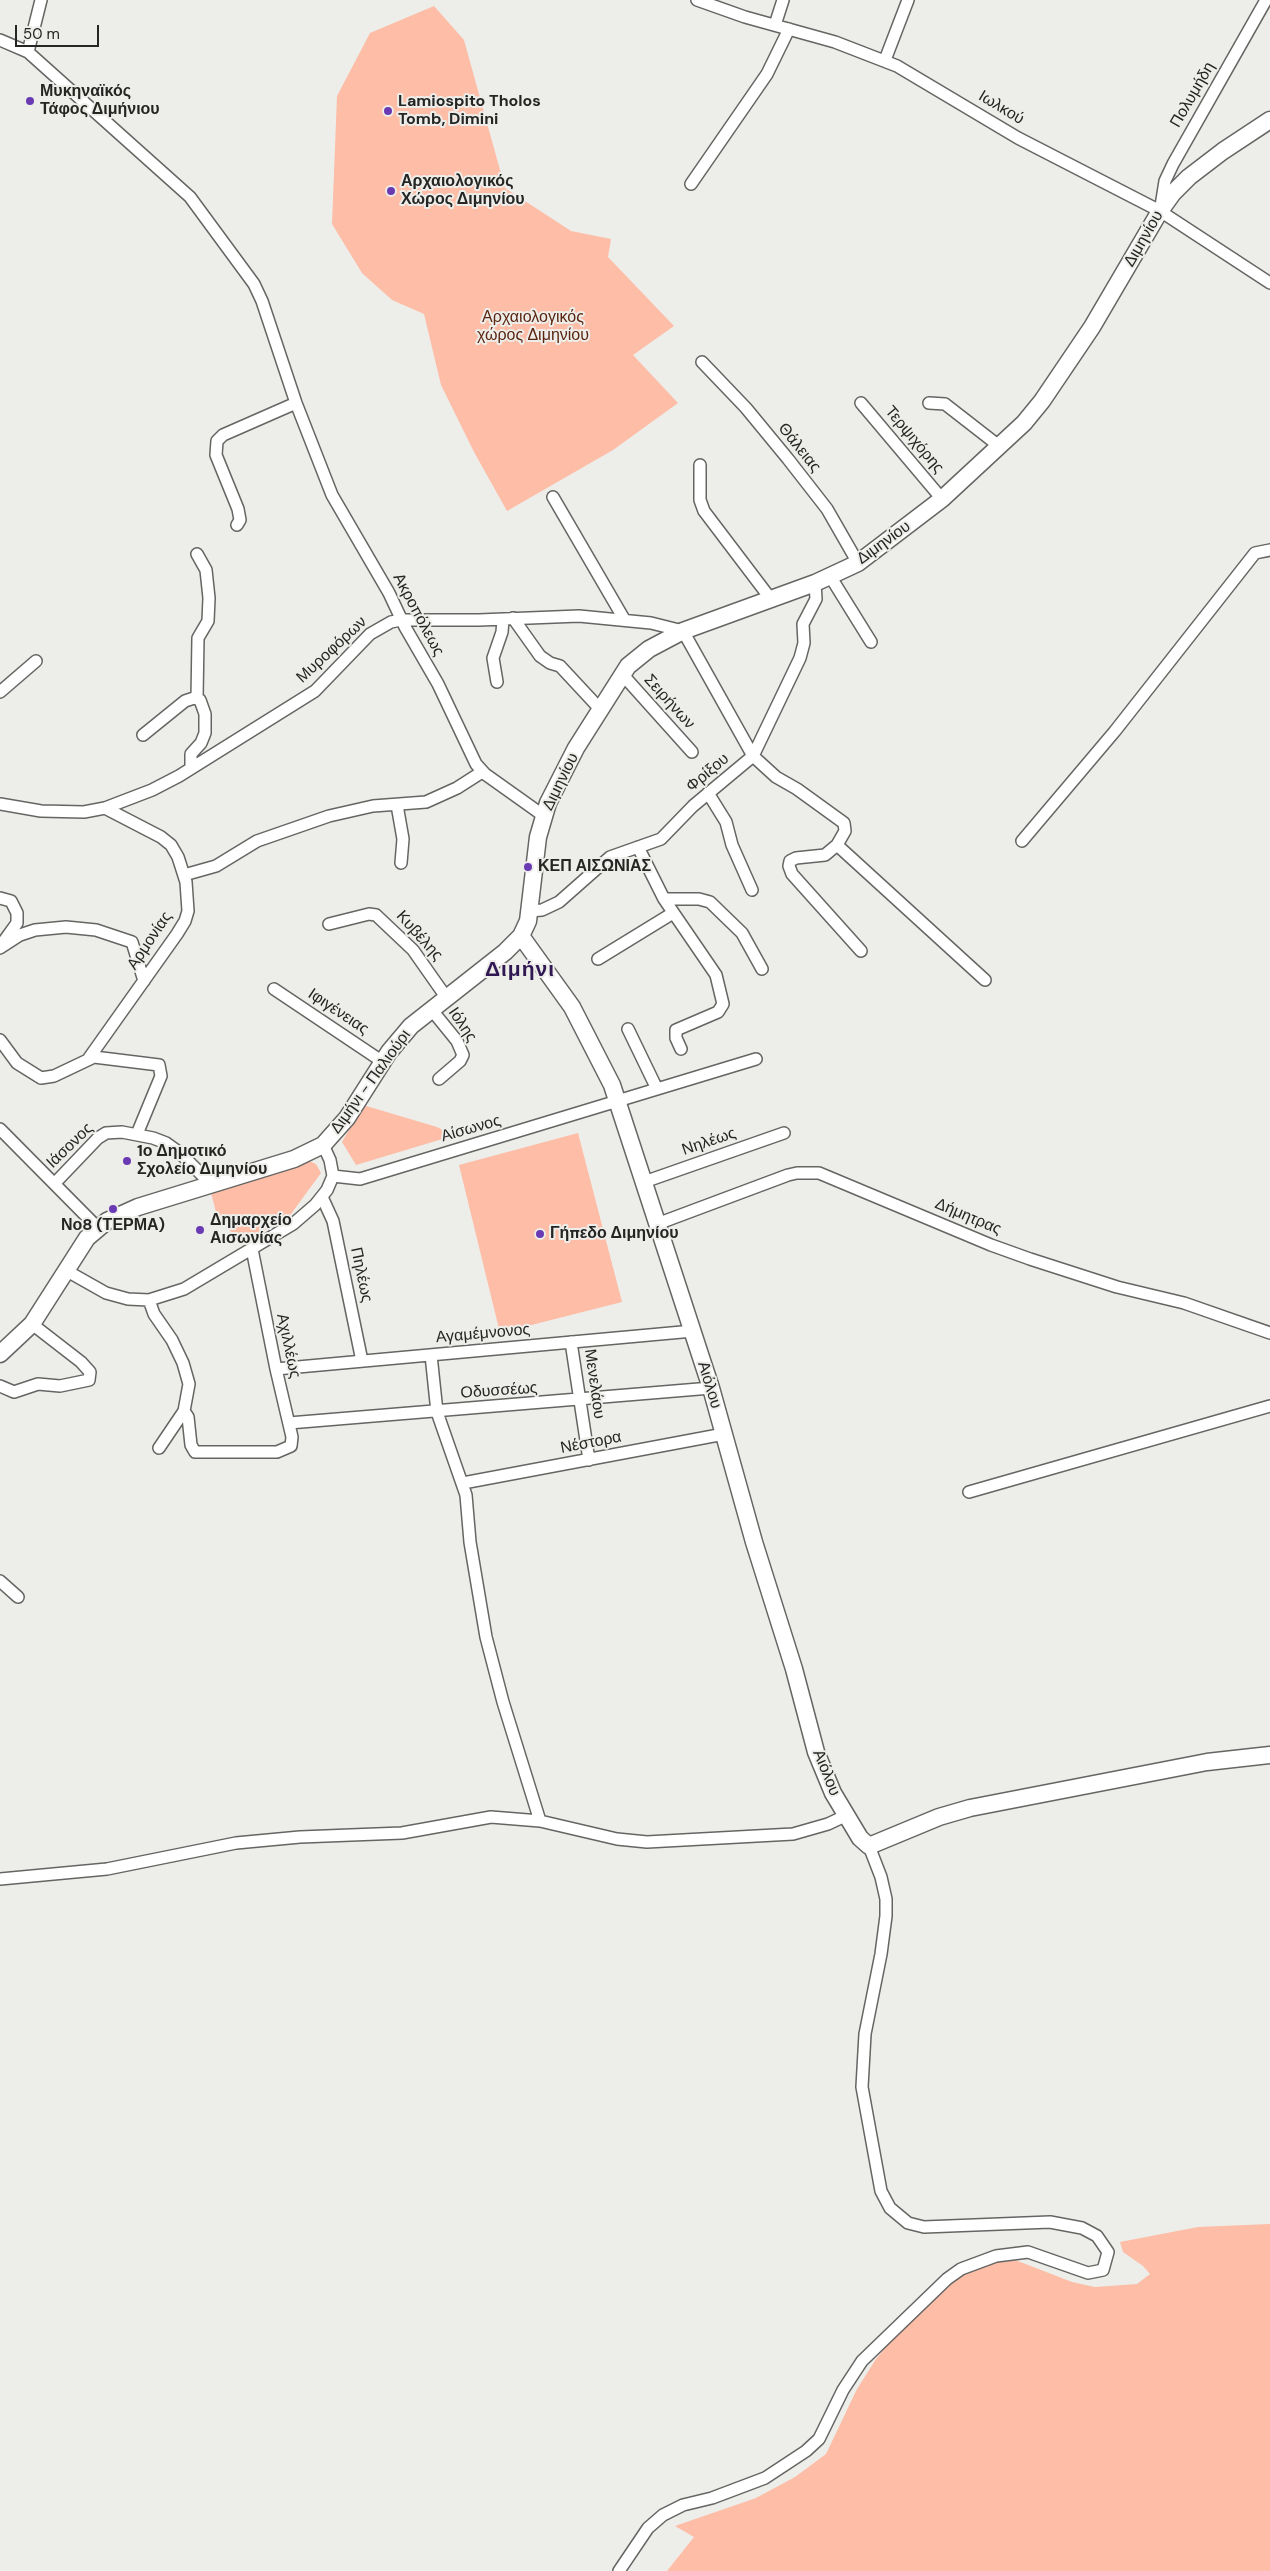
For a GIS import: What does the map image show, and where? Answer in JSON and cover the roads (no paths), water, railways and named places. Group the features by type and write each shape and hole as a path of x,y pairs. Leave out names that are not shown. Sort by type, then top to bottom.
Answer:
{"main road":[{"name":"Διμηνίου","path":"521,936 526,929 538,837 544,816 556,787 600,709 622,674 634,660 649,649 683,631 822,580 858,563 942,499 1024,423 1063,374 1160,211 1189,177 1270,120"},
{"name":"Διμήνι - Παλιούρι","path":"0,1354 32,1324 87,1238 98,1228 123,1212 294,1159 323,1145 347,1118 398,1040 431,1009 505,952 521,936"},
{"name":"Αιόλου","path":"521,936 581,1022 606,1070 618,1101 711,1388 766,1582 794,1669 816,1752 845,1816 860,1838 869,1846"},
{"path":"869,1846 939,1817 970,1808 1207,1762 1270,1755"}],"street":[{"path":"28,52 41,0"},
{"name":"Ιωλκού","path":"697,0 835,42 884,60 927,82 1018,138 1160,211 1270,283"},
{"path":"775,25 784,0"},
{"path":"884,60 908,0"},
{"name":"Πολυμήδη","path":"1160,211 1165,181 1173,164 1266,0"},
{"path":"691,184 767,74 789,29"},
{"name":"Ακροπόλεως","path":"0,40 28,52 144,154 195,202 260,295 296,403 332,495 389,593 401,620 438,684 476,764 482,772 544,816"},
{"name":"Θάλειας","path":"702,362 746,408 793,466 826,509 858,563"},
{"path":"236,525 240,520 238,509 216,454 217,441 223,436 296,403"},
{"name":"Τερψιχόρης","path":"861,403 942,499"},
{"path":"929,403 945,404 999,446"},
{"path":"700,465 699,489 704,511 770,598"},
{"path":"553,497 624,619"},
{"path":"1022,841 1121,724 1255,553 1270,550"},
{"path":"191,768 191,754 201,743 205,733 204,708 197,698 198,638 208,621 209,598 206,570 197,554"},
{"path":"822,580 872,642"},
{"name":"Φρίξου","path":"529,911 542,910 559,902 604,860 618,852 661,839 708,793 753,756 800,658 804,643 803,624 822,580"},
{"name":"Μυροφόρων","path":"0,804 60,812 84,812 105,808 152,790 315,691 370,634 385,624 401,620 579,616 624,619 683,631"},
{"path":"497,682 493,658 508,619 540,656 550,663 560,666 600,709"},
{"path":"683,631 753,756 776,777 841,820 845,831 837,845 820,857 796,858 790,861 789,868 861,951"},
{"path":"0,692 36,661"},
{"name":"Σειρήνων","path":"622,674 692,752"},
{"path":"143,735 181,703 197,698"},
{"path":"184,875 216,866 256,841 315,820 373,806 421,804 440,797 482,772"},
{"path":"708,793 726,822 732,845 752,890"},
{"path":"397,805 403,839 401,862"},
{"name":"Αρμονίας","path":"89,1058 185,921 188,895 184,875 175,850 168,842 105,808"},
{"path":"837,845 985,980"},
{"path":"638,847 664,899 716,975 723,1004 718,1012 676,1030 676,1038 682,1049"},
{"path":"0,898 11,901 17,913 17,923 14,930 0,947"},
{"path":"664,899 699,899 710,902 742,933 762,969"},
{"path":"598,959 673,913"},
{"name":"Κυβέλης","path":"329,924 368,914 376,915 413,950 446,997"},
{"path":"0,947 20,935 35,930 66,927 96,930 132,942 140,974 144,981"},
{"name":"Ιφιγένειας","path":"274,989 383,1062"},
{"name":"Ιόλης","path":"431,1009 457,1040 463,1055 460,1061 439,1079"},
{"path":"628,1029 657,1089"},
{"path":"0,1040 17,1063 41,1078 54,1076 89,1058 111,1057 155,1063 160,1067 161,1076 137,1134"},
{"name":"Αίσωνος","path":"333,1176 360,1179 756,1059"},
{"path":"3,1132 98,1228"},
{"name":"Ιάσονος","path":"55,1183 98,1138 114,1132 137,1134 166,1144 180,1153 211,1184"},
{"name":"Νηλέως","path":"644,1182 784,1133"},
{"path":"67,1271 112,1296 128,1300 149,1300 184,1289 301,1218 322,1197 333,1176 330,1160 323,1145"},
{"name":"Δήμητρας","path":"657,1224 788,1175 803,1172 818,1173 1022,1256 1081,1276 1184,1303 1270,1333"},
{"name":"Πηλέως","path":"322,1197 333,1221 362,1361"},
{"name":"Αχιλλέως","path":"184,1411 188,1417 191,1445 195,1452 277,1452 289,1448 293,1440 276,1369 252,1249"},
{"path":"149,1300 154,1314 172,1340 187,1375 189,1390 184,1411 159,1448"},
{"path":"0,1386 14,1392 38,1384 60,1386 89,1380 90,1372 81,1362 32,1324"},
{"name":"Αγαμέμνονος","path":"276,1369 692,1331"},
{"name":"Μενελάου","path":"571,1342 589,1460"},
{"path":"431,1355 437,1412 463,1483 486,1637 503,1702 540,1821"},
{"name":"Οδυσσέως","path":"289,1423 580,1401 711,1388"},
{"path":"968,1492 1270,1406"},
{"name":"Νέστορα","path":"463,1483 724,1434"},
{"path":"0,1580 18,1598"},
{"path":"0,1879 107,1870 211,1846 265,1839 402,1833 491,1817 540,1821 617,1839 647,1842 793,1834 828,1824 845,1816"},
{"path":"619,2571 648,2528 663,2515 683,2505 712,2498 765,2478 806,2451 819,2439 843,2390 862,2361 947,2279 961,2269 996,2256 1028,2252 1088,2273 1103,2270 1108,2252 1097,2236 1082,2228 1050,2222 924,2227 908,2223 890,2208 881,2191 862,2087 865,2034 882,1954 886,1916 886,1899 882,1877 869,1846"}],"place":[{"name":"Μυκηναϊκός Τάφος Διμήνιου","path":"30,101"},
{"name":"Lamiospito Tholos Tomb, Dimini","path":"388,111"},
{"name":"Αρχαιολογικός Χώρος Διμηνίου","path":"391,191"},
{"name":"ΚΕΠ ΑΙΣΩΝΙΑΣ","path":"528,867"},
{"name":"1ο Δημοτικό Σχολείο Διμηνίου","path":"127,1161"},
{"name":"Νο8 (ΤΕΡΜΑ)","path":"113,1209"},
{"name":"Δημαρχείο Αισωνίας","path":"200,1230"},
{"name":"Γήπεδο Διμηνίου","path":"540,1234"}],"district":[{"name":"Διμήνι","path":"520,970"}],"park label":[{"name":"Αρχαιολογικός χώρος Διμηνίου","path":"533,327"}]}
